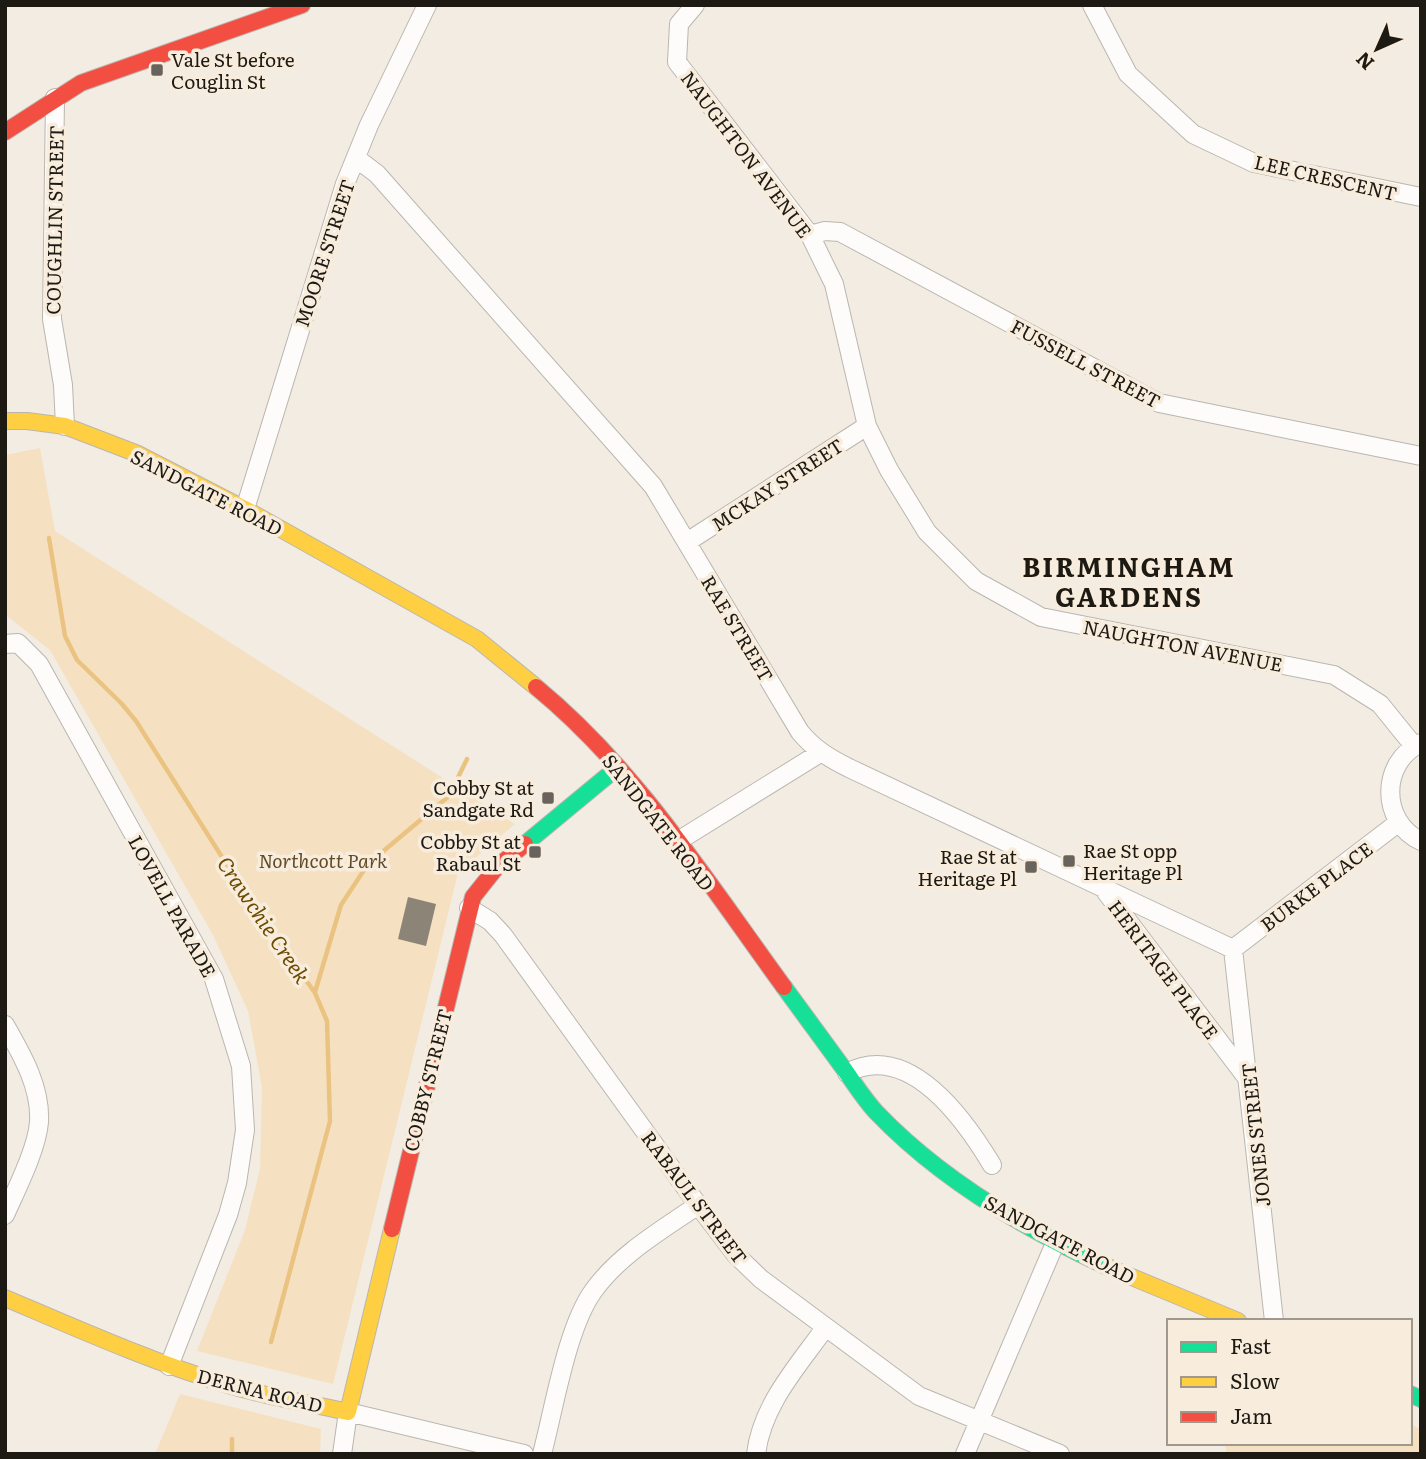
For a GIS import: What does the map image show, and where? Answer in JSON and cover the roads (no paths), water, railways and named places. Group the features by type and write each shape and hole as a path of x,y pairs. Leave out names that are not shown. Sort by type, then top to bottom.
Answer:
{"main road":[{"path":"5,132 81,83 302,5"},
{"name":"SANDGATE ROAD","path":"5,421 65,426 138,454 245,509 477,639 560,707 618,767 678,841 874,1110 906,1142 990,1205 1056,1241 1140,1282 1233,1319"},
{"name":"COBBY STREET","path":"348,1412 473,897 487,877 618,767"},
{"name":"DERNA ROAD","path":"5,1298 169,1366 220,1382 348,1412"}],"street":[{"name":"MOORE STREET","path":"245,509 345,184 427,5"},
{"name":"NAUGHTON AVENUE","path":"695,5 679,24 677,62 810,235 834,284 867,426 889,470 927,532 976,581 1041,617 1334,675 1380,704 1417,745"},
{"name":"LEE CRESCENT","path":"1092,5 1128,74 1193,134 1254,163 1380,191 1421,197"},
{"name":"COUGHLIN STREET","path":"55,98 51,319 63,385 65,426"},
{"name":"RAE STREET","path":"356,158 377,174 653,486 800,732 820,753 1233,949"},
{"name":"FUSSELL STREET","path":"810,235 825,231 841,232 1159,403 1420,452"},
{"name":"MCKAY STREET","path":"687,542 867,426"},
{"name":"LOVELL PARADE","path":"5,644 18,643 39,664 214,979 241,1066 246,1130 237,1183 228,1215 169,1366"},
{"path":"1417,745 1401,759 1392,775 1389,793 1392,811 1399,822 1414,838 1421,841"},
{"path":"678,841 820,753"},
{"name":"BURKE PLACE","path":"1233,949 1399,822"},
{"name":"HERITAGE PLACE","path":"1104,890 1250,1082"},
{"name":"RABAUL STREET","path":"469,908 490,921 503,935 698,1205 736,1255 761,1279 919,1396 1060,1454"},
{"name":"JONES STREET","path":"1233,949 1250,1082 1274,1319"},
{"path":"5,1025 30,1072 39,1123 5,1215"},
{"path":"847,1073 858,1067 874,1065 905,1073 924,1083 941,1096 961,1118 992,1165"},
{"path":"542,1454 575,1327 593,1291 628,1254 698,1205"},
{"path":"965,1454 1056,1241"},
{"path":"756,1454 758,1435 772,1402 825,1328"},
{"name":"COBBY STREET","path":"342,1454 348,1412"},
{"name":"DERNA ROAD","path":"348,1412 524,1454"}],"waterway":[{"name":"Crawchie Creek","path":"49,538 65,636 77,660 136,721 246,895 315,993 327,1021 330,1121 271,1342"},
{"path":"315,992 341,905 368,864 449,796 467,759"},
{"name":"Crawchie Creek","path":"232,1439 232,1454"}],"place":[{"name":"Vale St before Couglin St","path":"157,70"},
{"name":"Cobby St at Sandgate Rd","path":"548,798"},
{"name":"Cobby St at Rabaul St","path":"535,852"},
{"name":"Rae St opp Heritage Pl","path":"1069,861"},
{"name":"Rae St at Heritage Pl","path":"1031,867"}],"district":[{"name":"BIRMINGHAM GARDENS","path":"1129,580"}],"park label":[{"name":"Northcott Park","path":"323,860"}]}
